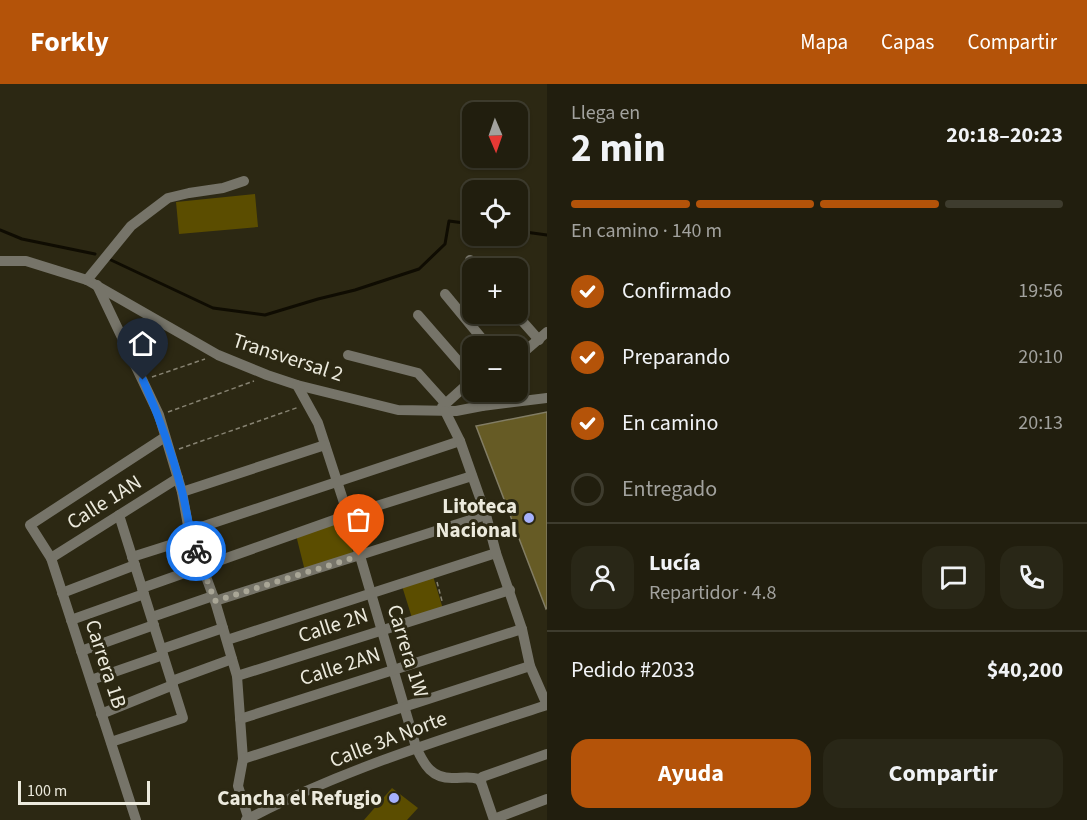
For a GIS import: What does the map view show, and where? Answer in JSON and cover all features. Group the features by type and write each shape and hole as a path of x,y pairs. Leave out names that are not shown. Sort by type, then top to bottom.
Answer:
{"street":[{"path":"244,181 223,188 189,192 168,198 131,226 92,282 159,415 182,492 190,534 227,640 237,676 243,759 238,786 248,820"},
{"name":"Transversal 2","path":"0,261 26,261 92,282 218,355 297,385 399,410 442,408 456,411 547,398"},
{"path":"445,294 480,336"},
{"path":"418,315 462,367"},
{"path":"528,324 543,336 528,349"},
{"path":"348,355 418,373 442,408 460,441 486,514 496,553 522,629 530,666 547,705"},
{"name":"Carrera 1W","path":"297,385 318,423 348,515 416,747 427,767 435,775 446,778 472,777 481,782"},
{"path":"442,408 462,389"},
{"path":"482,406 483,402"},
{"name":"Carrera 1B","path":"136,820 51,558 30,525 165,437"},
{"path":"62,593 190,534 460,441"},
{"path":"182,492 325,445"},
{"path":"71,620 202,567 348,515 472,476"},
{"name":"Calle 1AN","path":"51,558 178,478"},
{"path":"81,651 214,598 359,556 486,514"},
{"path":"111,742 183,718 119,515"},
{"path":"227,640 496,553"},
{"name":"Calle 2N","path":"237,676 510,590"},
{"path":"91,680 223,628"},
{"name":"Calle 2AN","path":"240,719 522,629"},
{"path":"102,714 232,659"},
{"path":"243,759 530,666"},
{"name":"Calle 3A Norte","path":"248,820 342,776 416,747 547,705"},
{"path":"547,754 482,777 481,782 494,820 547,799"}],"path":[{"path":"143,380 218,355"},
{"path":"159,415 267,375"},
{"path":"170,452 308,404"},
{"path":"434,572 445,610"}],"shaded area":[{"path":"255,194 258,227 179,234 176,202"},
{"path":"343,518 354,556 305,571 296,535"},
{"path":"433,576 443,609 412,618 402,586"},
{"name":"Cancha el Refugio","path":"392,788 418,808 407,820 364,820"}],"building":[{"name":"Litoteca Nacional","path":"547,412 547,608 546,609 476,426"}],"waterway":[{"path":"111,260 213,308 265,315 355,290 419,269 445,244 449,221 462,223"},
{"path":"0,230 22,239 95,254"},
{"path":"528,232 547,235"}],"way so far":[{"path":"196,551 215,601 359,556"}],"place":[{"name":"Litoteca Nacional","path":"529,518"},
{"name":"Cancha el Refugio","path":"394,798"}],"route":[{"path":"143,380 159,415 182,492 189,531 196,551"}]}
